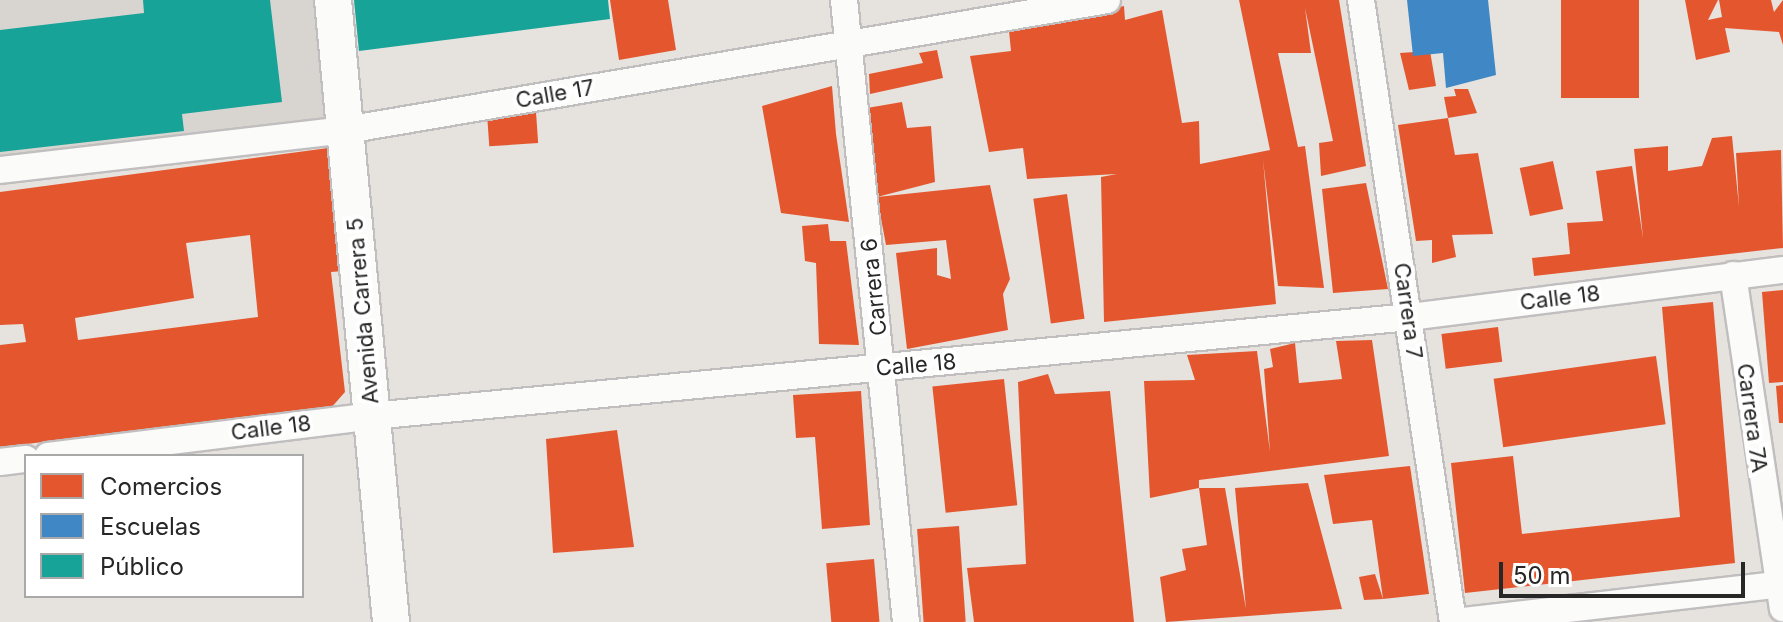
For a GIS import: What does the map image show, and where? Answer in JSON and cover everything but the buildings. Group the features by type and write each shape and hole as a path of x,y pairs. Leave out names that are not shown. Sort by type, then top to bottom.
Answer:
{"street":[{"name":"Avenida Carrera 5","path":"333,0 391,622"},
{"name":"Carrera 6","path":"844,0 906,622"},
{"name":"Calle 17","path":"0,170 346,130 1107,0"},
{"name":"Carrera 7","path":"1361,0 1454,622"},
{"name":"Calle 18","path":"64,454 372,416 1410,317 1783,270"},
{"name":"Carrera 7A","path":"1733,275 1780,592"},
{"path":"0,462 24,459"},
{"path":"1454,622 1780,592"}],"shaded area":[{"path":"0,0 314,0 329,119 0,156"}]}
